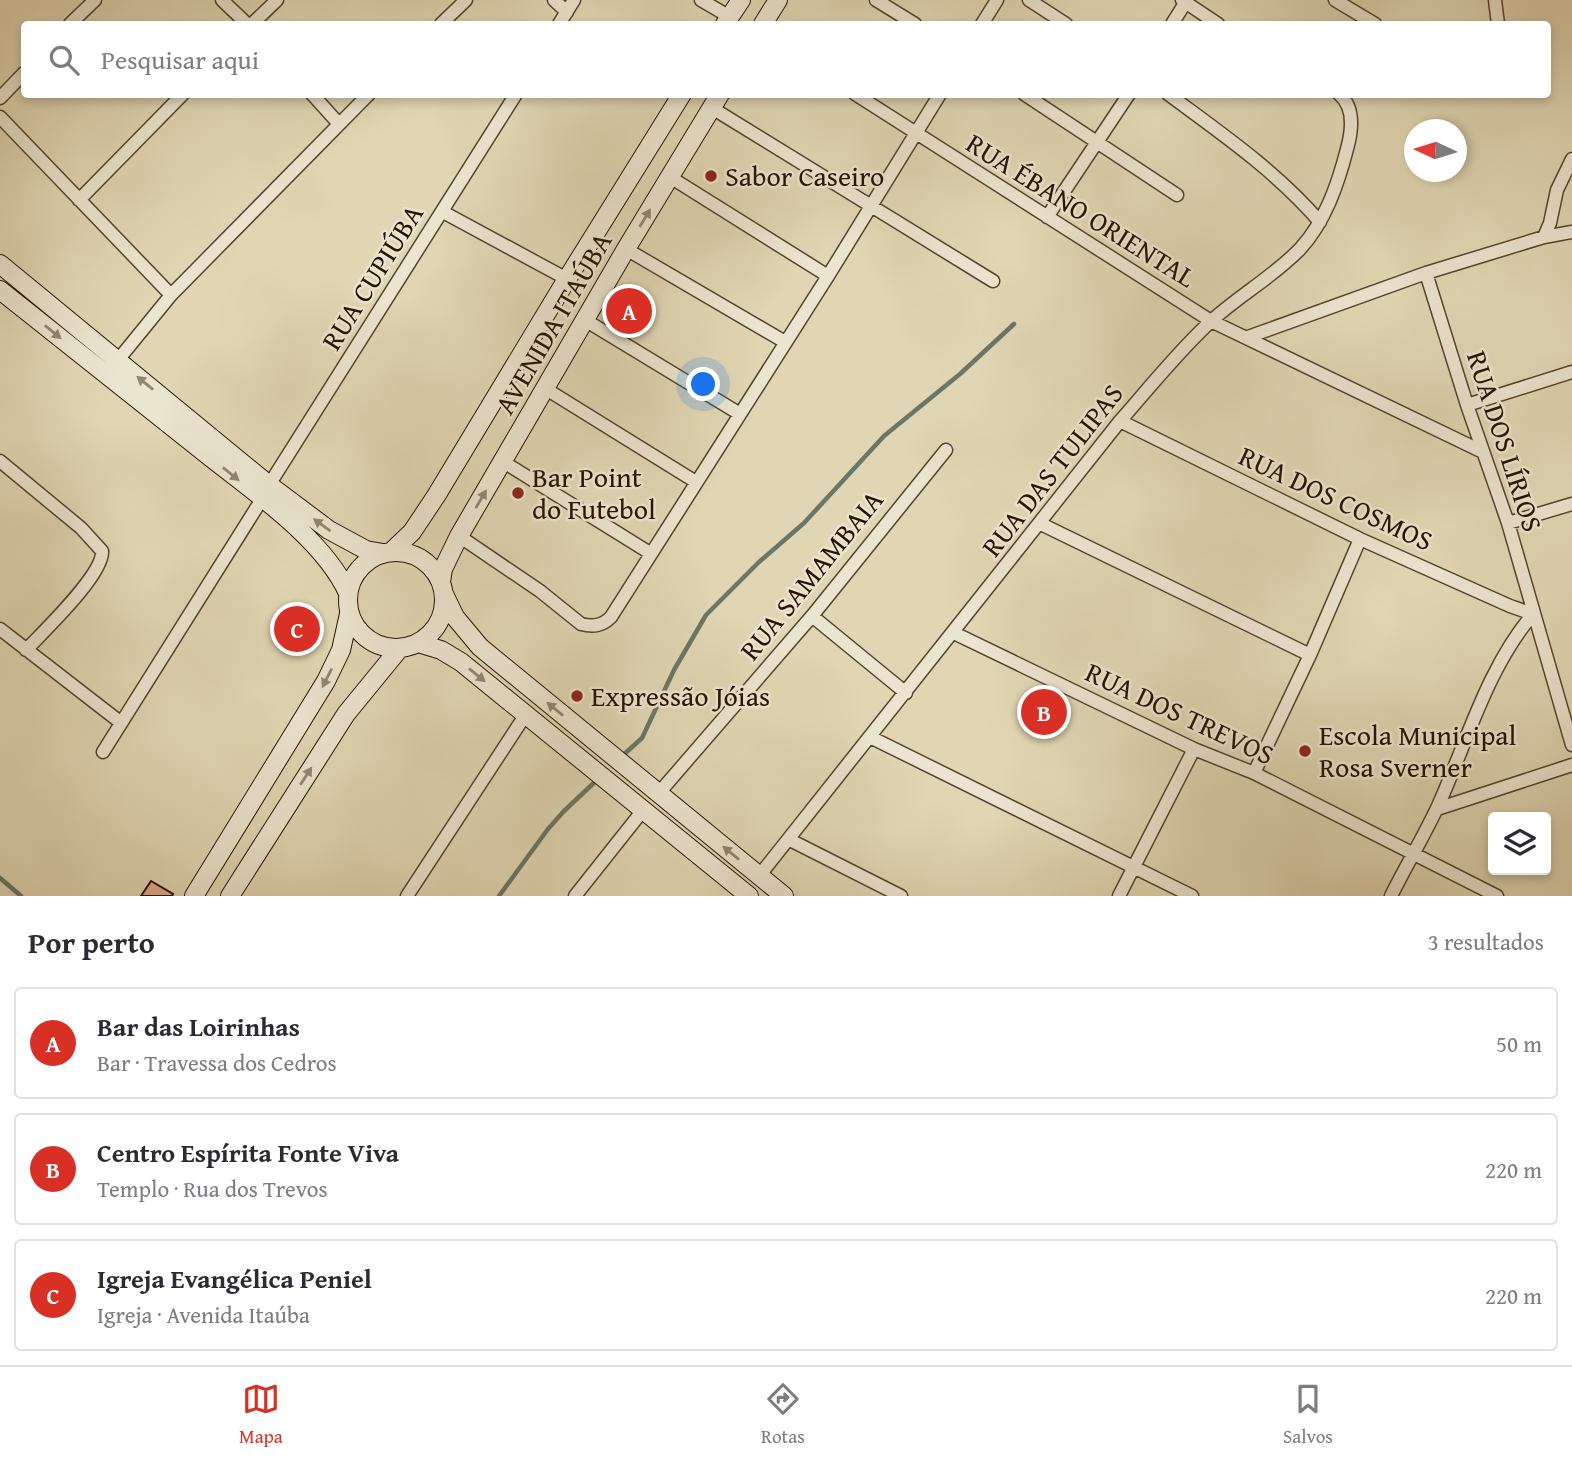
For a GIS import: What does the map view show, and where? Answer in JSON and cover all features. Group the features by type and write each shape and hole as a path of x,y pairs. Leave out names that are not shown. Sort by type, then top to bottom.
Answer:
{"street":[{"path":"73,21 95,0"},
{"path":"222,0 246,21"},
{"path":"253,21 276,0"},
{"path":"444,21 466,0"},
{"path":"554,0 567,12"},
{"path":"561,21 575,0"},
{"path":"701,0 728,21 741,0"},
{"path":"765,21 778,0"},
{"path":"876,0 910,21"},
{"path":"984,21 997,0"},
{"path":"1029,0 1061,21"},
{"path":"1335,0 1370,21"},
{"path":"1495,0 1498,21"},
{"path":"1174,21 1185,1 1214,21"},
{"path":"0,98 21,75"},
{"path":"79,200 179,98"},
{"path":"316,98 339,124"},
{"path":"118,360 171,295 365,98"},
{"name":"RUA CUPIÚBA","path":"103,752 514,98"},
{"name":"AVENIDA ITAÚBA","path":"388,552 412,532 436,496 680,98"},
{"name":"RUA ÉBANO ORIENTAL","path":"861,98 1211,321 1483,452"},
{"path":"459,536 541,591 582,624 604,624 828,276 938,98"},
{"path":"1030,98 1177,195"},
{"path":"1047,217 1099,143 1127,98"},
{"path":"1173,98 1264,165 1294,192 1320,222"},
{"name":"RUA DAS TULIPAS","path":"759,876 1041,524 1120,421 1179,353 1211,321 1300,248 1320,222 1340,173 1350,138 1351,116 1343,98"},
{"path":"716,101 871,208 993,281"},
{"name":"AVENIDA ITAÚBA","path":"442,588 448,557 459,536 584,320 716,101"},
{"path":"0,117 171,295"},
{"path":"1544,237 1557,190 1572,159"},
{"path":"670,177 828,276"},
{"path":"443,212 567,279"},
{"path":"1248,337 1426,273 1544,237 1572,232"},
{"path":"626,249 785,342"},
{"path":"0,264 118,360 266,492 333,567 348,593"},
{"name":"RUA DOS LÍRIOS","path":"1426,273 1467,405 1508,523 1572,745"},
{"path":"0,290 266,492 366,550 407,552 433,568 455,617 480,647 784,896"},
{"path":"584,320 740,414"},
{"path":"1467,405 1572,372"},
{"path":"546,389 696,482"},
{"name":"RUA DOS COSMOS","path":"1120,421 1360,539 1510,607 1533,614"},
{"name":"RUA SAMAMBAIA","path":"658,794 812,616 946,450"},
{"path":"0,461 81,528 102,551 102,559 93,576 26,650"},
{"path":"502,461 650,553"},
{"path":"1508,523 1572,504"},
{"path":"1041,524 1310,654"},
{"path":"1254,774 1360,539"},
{"path":"194,896 326,681 341,650 349,614 348,593 356,572 373,556 388,552"},
{"path":"349,614 357,628 369,640 383,647 400,648 418,643 427,636 441,617 442,588"},
{"path":"1391,896 1437,808 1500,663 1515,635 1533,614"},
{"path":"812,616 906,693"},
{"path":"0,629 120,722"},
{"name":"RUA DOS TREVOS","path":"954,633 1194,749 1254,774 1497,896"},
{"path":"418,643 442,650 461,662 644,809 745,895"},
{"path":"230,896 346,714 400,648"},
{"path":"407,896 526,714"},
{"path":"870,737 1192,896"},
{"path":"1119,896 1194,749"},
{"path":"1437,808 1572,765"},
{"path":"260,789 287,806"},
{"path":"575,896 644,809"},
{"path":"244,814 271,832"},
{"path":"790,840 900,896"}],"building":[{"path":"151,881 173,894 172,896 141,896"}],"waterway":[{"path":"621,757 642,738 674,670 706,615 759,562 804,523 884,436 960,374 1014,324"},
{"path":"499,896 548,829 597,780"},
{"path":"0,878 21,896"}],"place":[{"name":"Sabor Caseiro","path":"711,176"},
{"name":"Bar das Loirinhas","path":"629,311"},
{"name":"Bar Point do Futebol","path":"518,493"},
{"name":"Igreja Evangélica Peniel","path":"297,629"},
{"name":"Expressão Jóias","path":"577,696"},
{"name":"Centro Espírita Fonte Viva","path":"1044,712"},
{"name":"Escola Municipal Rosa Sverner","path":"1305,751"}]}
